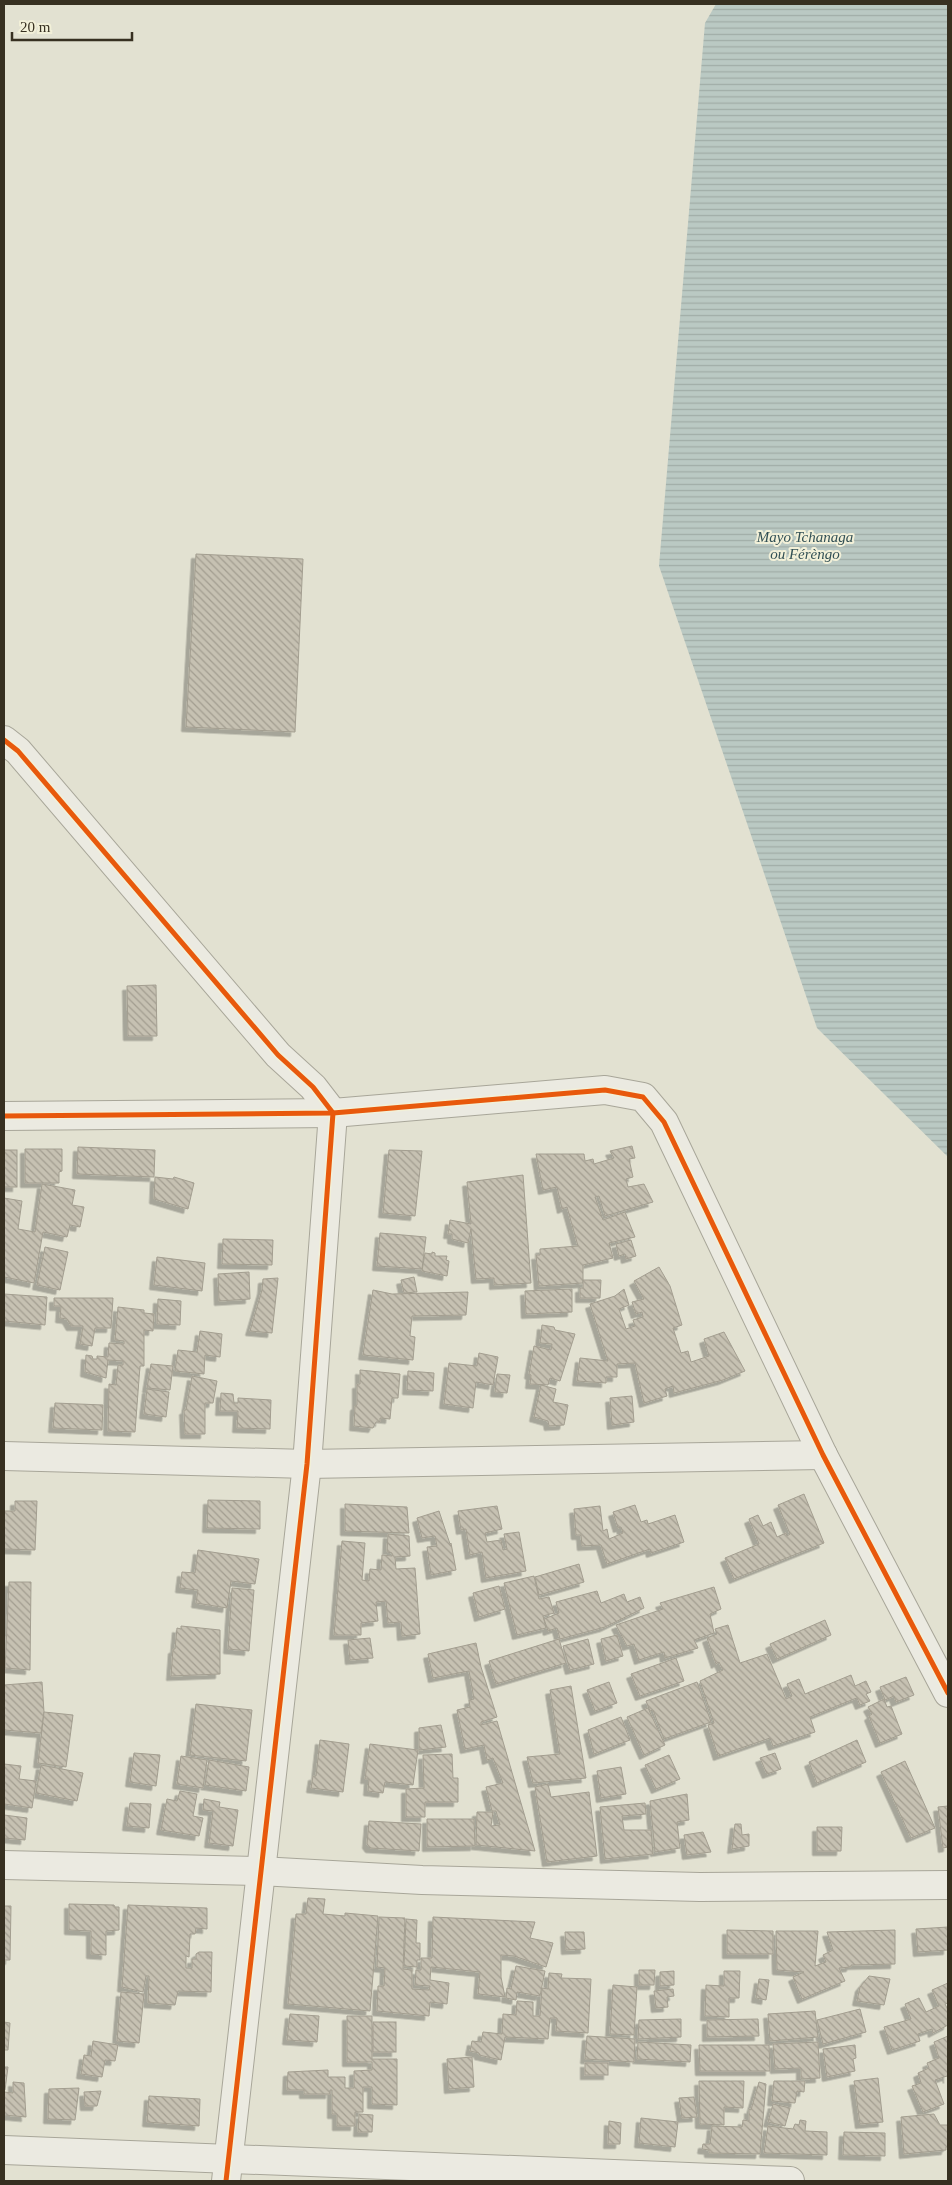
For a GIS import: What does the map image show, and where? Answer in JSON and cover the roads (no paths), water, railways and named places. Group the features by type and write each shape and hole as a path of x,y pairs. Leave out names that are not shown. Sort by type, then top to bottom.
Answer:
{"street":[{"path":"4,740 18,751 278,1054 312,1087 333,1114 308,1464 227,2171"},
{"path":"4,1116 333,1114 605,1090 643,1097 664,1122 822,1455 948,1693"},
{"path":"4,1456 308,1464 822,1455"},
{"path":"4,1864 260,1871 422,1880 700,1887 948,1885"},
{"path":"4,2150 227,2171 790,2181"}],"water":[{"name":"Mayo Tchanaga ou Férèngo","path":"716,4 948,4 948,1157 817,1028 659,566 705,23"}]}
